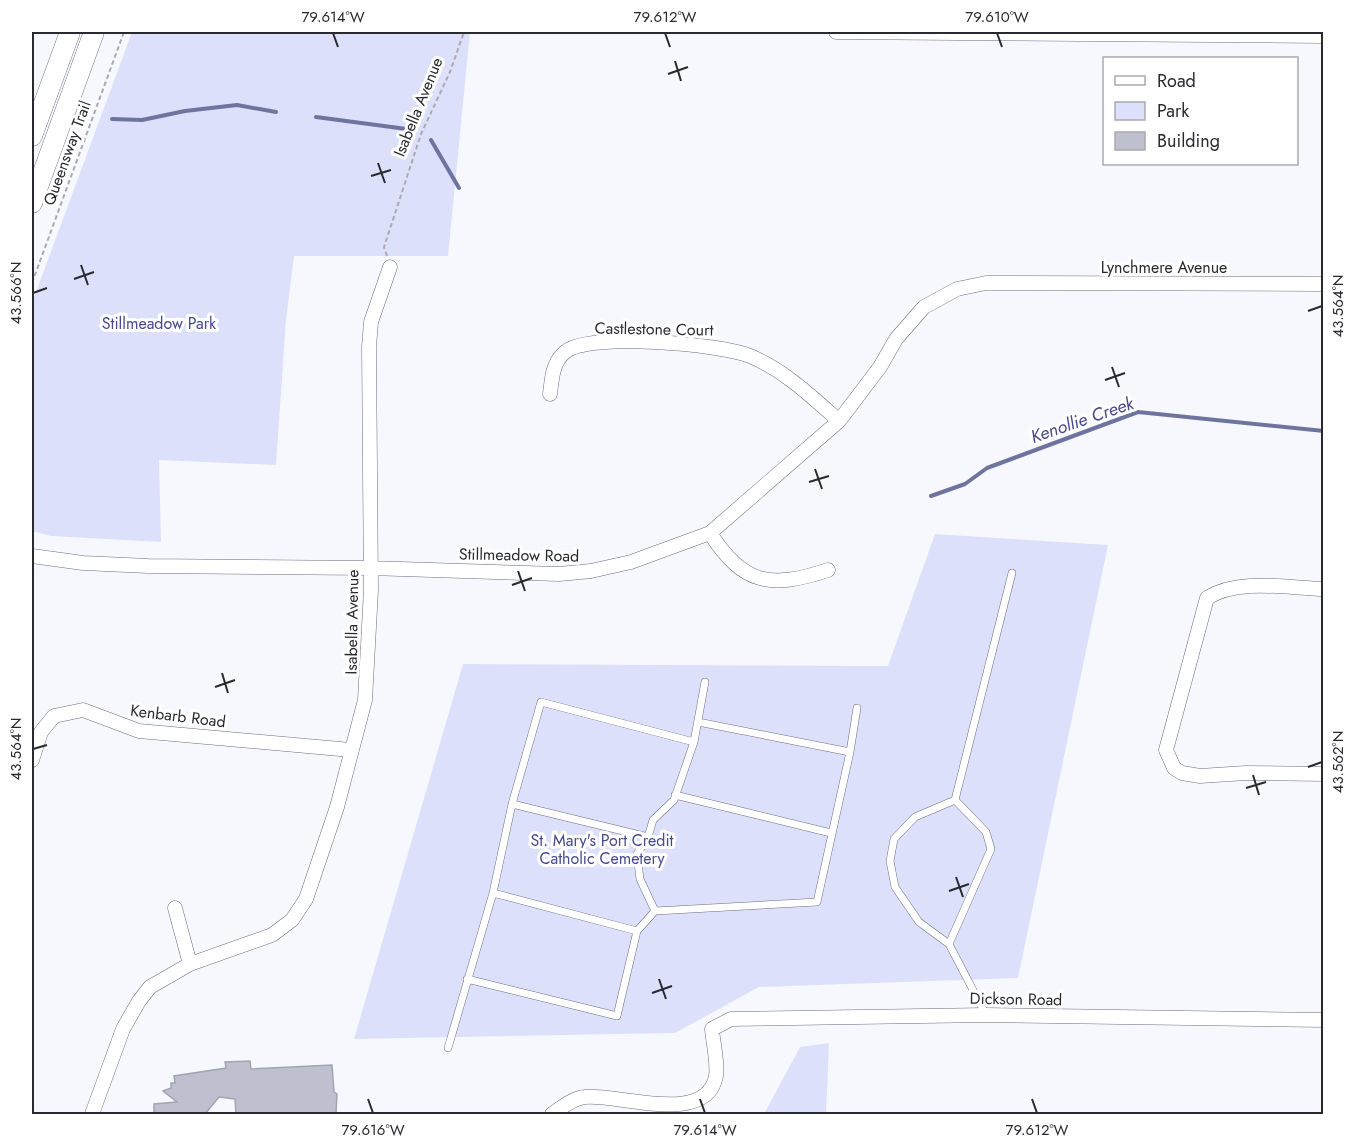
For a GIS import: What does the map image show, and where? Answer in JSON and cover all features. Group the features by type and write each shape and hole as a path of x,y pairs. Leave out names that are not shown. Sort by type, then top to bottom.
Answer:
{"main road":[{"path":"32,136 70,32"},
{"path":"32,203 94,32"}],"street":[{"path":"836,32 1323,36"},
{"name":"Isabella Avenue","path":"92,1114 123,1029 150,987 190,964 272,935 292,920 306,899 337,807 366,700 369,568 369,347 371,322 390,267"},
{"name":"Stillmeadow Road","path":"32,556 83,563 148,566 559,573 591,571 654,555 710,533 839,421 880,367 896,339 924,308 939,297 972,284 1004,283"},
{"name":"Lynchmere Avenue","path":"1004,283 1323,284"},
{"name":"Castlestone Court","path":"550,394 555,365 566,351 575,346 598,342 702,345 725,348 770,366 799,386 839,421"},
{"path":"710,533 726,558 740,570 761,579 796,580 828,570"},
{"path":"1323,590 1238,587 1220,589 1207,598 1167,750 1174,768 1182,773 1200,776 1246,773 1323,774"},
{"name":"Kenbarb Road","path":"32,760 41,732 54,716 83,710 139,731 351,750"},
{"path":"175,908 190,964"},
{"name":"Dickson Road","path":"552,1114 583,1097 649,1105 692,1102 710,1088 716,1076 712,1029 731,1019 986,1015 1323,1020"}],"lane":[{"path":"955,800 1012,573"},
{"path":"655,911 640,879 637,854 648,837 653,820 674,801 694,742 705,682"},
{"path":"448,1048 493,893 512,804 541,702 694,742"},
{"path":"467,979 617,1016 637,931 655,911 817,902 850,752 857,708"},
{"path":"698,722 850,752"},
{"path":"675,795 831,833"},
{"path":"955,800 915,817 894,839 890,861 896,887 919,922 949,944 986,1015"},
{"path":"949,944 991,849 986,832 955,800"},
{"path":"512,804 648,837"},
{"path":"493,893 637,931"}],"path":[{"name":"Queensway Trail","path":"32,283 124,32"},
{"name":"Isabella Avenue","path":"390,267 384,247 421,134 450,72 464,32"}],"green space":[{"name":"Stillmeadow Park","path":"132,32 470,32 448,256 294,256 286,320 276,465 159,460 161,542 51,536 32,531 32,303"},
{"name":"St. Mary's Port Credit Catholic Cemetery","path":"935,534 1108,545 1018,978 759,987 675,1033 354,1039 463,664 888,666"},
{"path":"829,1043 826,1114 764,1114 800,1047"}],"building":[{"path":"250,1061 251,1069 332,1065 334,1092 337,1094 336,1114 236,1114 235,1099 219,1097 205,1114 154,1114 154,1104 177,1102 163,1091 171,1088 171,1083 175,1083 174,1076 226,1068 225,1062"}],"waterway":[{"name":"Kenollie Creek","path":"112,119 142,120 185,111 237,105 276,112"},
{"name":"Kenollie Creek","path":"316,117 414,130"},
{"name":"Kenollie Creek","path":"431,140 459,188"},
{"name":"Kenollie Creek","path":"931,496 965,484 987,468 1138,412 1324,431"}]}
